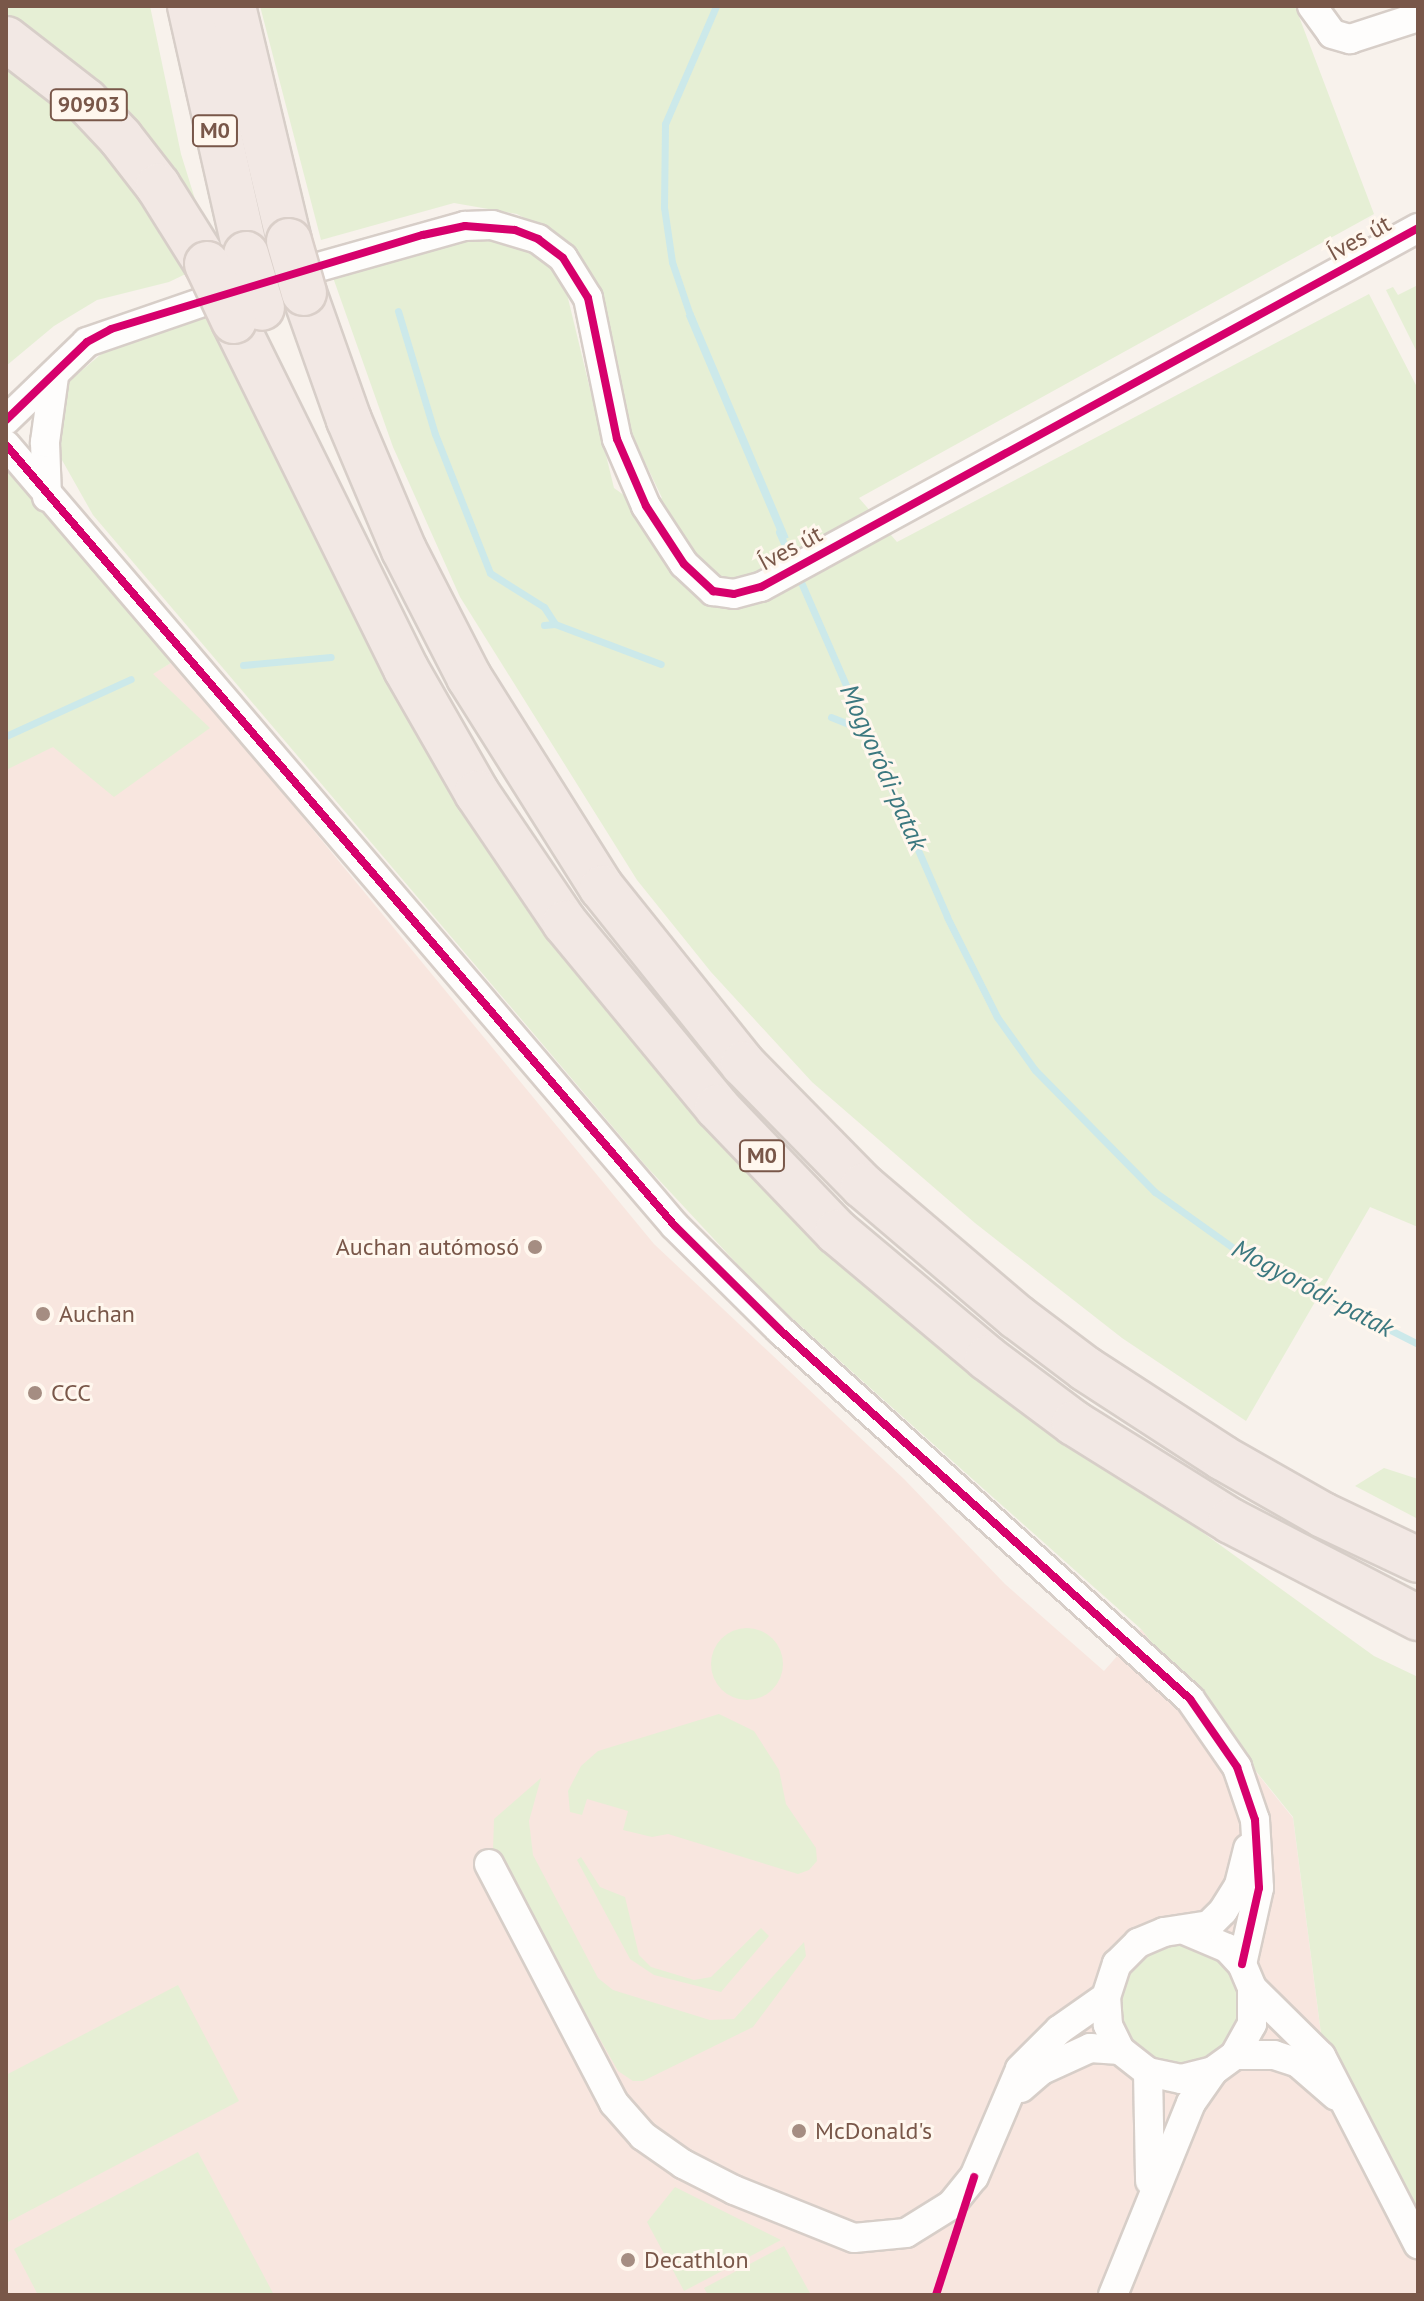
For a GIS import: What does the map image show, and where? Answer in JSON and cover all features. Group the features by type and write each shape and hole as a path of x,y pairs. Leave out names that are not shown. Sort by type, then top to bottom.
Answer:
{"highway":[{"name":"M0","path":"190,6 226,259 320,487 406,669 477,793 600,967 786,1181 899,1286 1074,1423 1231,1521 1418,1618"},
{"name":"M0","path":"233,6 304,293 398,537 476,689 602,888 743,1064 863,1186 1075,1360 1223,1458 1323,1515 1418,1560"},
{"name":"90903","path":"6,39 86,101 120,137 158,186 226,259"}],"street":[{"path":"1312,6 1332,34 1350,39 1418,17"},
{"name":"Íves út","path":"6,420 87,342 111,329 465,226 492,225 538,239 563,258 588,298 617,439 646,506 684,564 713,591 734,594 761,587 1418,228"},
{"path":"47,497 45,442 54,376"},
{"path":"6,445 47,497 675,1226 780,1330 1190,1699 1237,1767 1255,1820 1259,1888 1247,1976 1252,2024 1191,2103 1113,2295"},
{"path":"1255,1820 1231,1898 1209,1925 1187,1931 1164,1932 1138,1943 1117,1964 1106,1997 1108,2025 1120,2050 1148,2072 1181,2079 1224,2063 1274,2055 1298,2063 1354,2112"},
{"path":"489,1864 614,2103 643,2136 683,2164 854,2238 906,2233 951,2205 974,2177 1020,2069 1059,2030 1106,1997"},
{"path":"1187,1931 1218,1942 1321,2056 1354,2112 1418,2244"},
{"path":"1006,2102 1042,2070 1090,2048 1120,2050"},
{"path":"1148,2072 1153,2131 1149,2206"}],"shaded area":[{"path":"174,661 654,1244 904,1479 1005,1584 1104,1671 1141,1629 1293,1818 1331,2111 1418,2220 1418,2295 6,2295 6,744 116,695"}],"green space":[{"path":"6,6 150,6 181,154 199,212 6,22"},
{"path":"260,6 1295,6 1374,214 859,498 897,542 1369,294 1418,389 1418,1227 1370,1207 1246,1421 1122,1338 975,1223 812,1082 711,972 637,880 460,597 393,447 330,269 425,239 512,234 552,264 566,290 614,488 632,501 662,498 632,435 600,299 547,230 517,214 454,203 321,240"},
{"path":"6,50 80,107 196,269 169,282 97,300 54,326 6,366"},
{"path":"1418,285 1418,354 1386,290 1393,287 1398,295"},
{"path":"214,308 550,938 645,1055 768,1192 1141,1488 1374,1656 1418,1677 1418,2220 1331,2111 1293,1817 1141,1629 767,1296 646,1166 93,515 58,453 56,419 66,384 100,355 137,334"},
{"path":"6,470 174,661 153,674 210,728 114,797 53,747 6,770"},
{"path":"1384,1468 1418,1479 1418,1519 1355,1486"},
{"path":"754,1628 773,1638 781,1650 781,1678 773,1690 761,1698 740,1700 721,1690 713,1678 711,1657 721,1638 733,1630"},
{"path":"719,1714 754,1731 779,1770 786,1804 816,1848 817,1861 809,1870 798,1874 668,1834 652,1837 623,1830 628,1811 587,1799 582,1815 570,1812 568,1791 581,1766 598,1751"},
{"path":"541,1778 529,1821 533,1855 598,1978 613,1990 710,2020 734,2019 804,1942 806,1956 753,2027 643,2081 633,2081 618,2071 493,1850 494,1819"},
{"path":"581,1857 600,1887 625,1897 639,1955 651,1967 694,1980 711,1977 761,1928 769,1936 721,1992 654,1975 630,1959 577,1860"},
{"path":"1180,1943 1203,1948 1223,1961 1236,1981 1241,2004 1236,2027 1223,2047 1203,2060 1180,2065 1157,2060 1137,2047 1124,2027 1119,2004 1124,1981 1137,1961 1157,1948"},
{"path":"178,1985 239,2101 6,2223 6,2075"},
{"path":"198,2152 274,2295 38,2295 14,2249"},
{"path":"675,2187 781,2240 684,2291 647,2222"},
{"path":"784,2246 811,2295 708,2295 704,2288"}],"water":[{"path":"693,312 789,538 781,541 686,315"}],"waterway":[{"name":"Mogyoródi-patak","path":"692,321 672,262 664,207 665,124 716,6"},
{"path":"398,311 435,434 490,573 544,607 555,624"},
{"name":"Mogyoródi-patak","path":"779,532 792,561"},
{"name":"Mogyoródi-patak","path":"797,573 947,917 997,1017 1035,1070 1155,1192 1246,1257 1418,1344"},
{"path":"544,625 555,624 661,664"},
{"path":"243,665 331,657"},
{"path":"6,736 131,679"},
{"path":"831,717 865,731"}],"cycle path":[{"path":"6,420 87,342 111,329 423,235 465,226 515,230 538,239 563,258 588,298 617,439 646,506 684,564 713,591 734,594 761,587 1418,228"},
{"path":"6,445 675,1226 780,1330 1190,1699 1237,1767 1255,1820 1259,1888 1242,1964"},
{"path":"936,2295 974,2177"}],"place":[{"name":"Auchan autómosó","path":"535,1247"},
{"name":"Auchan","path":"43,1314"},
{"name":"CCC","path":"35,1393"},
{"name":"McDonald's","path":"799,2131"},
{"name":"Decathlon","path":"628,2260"}]}
